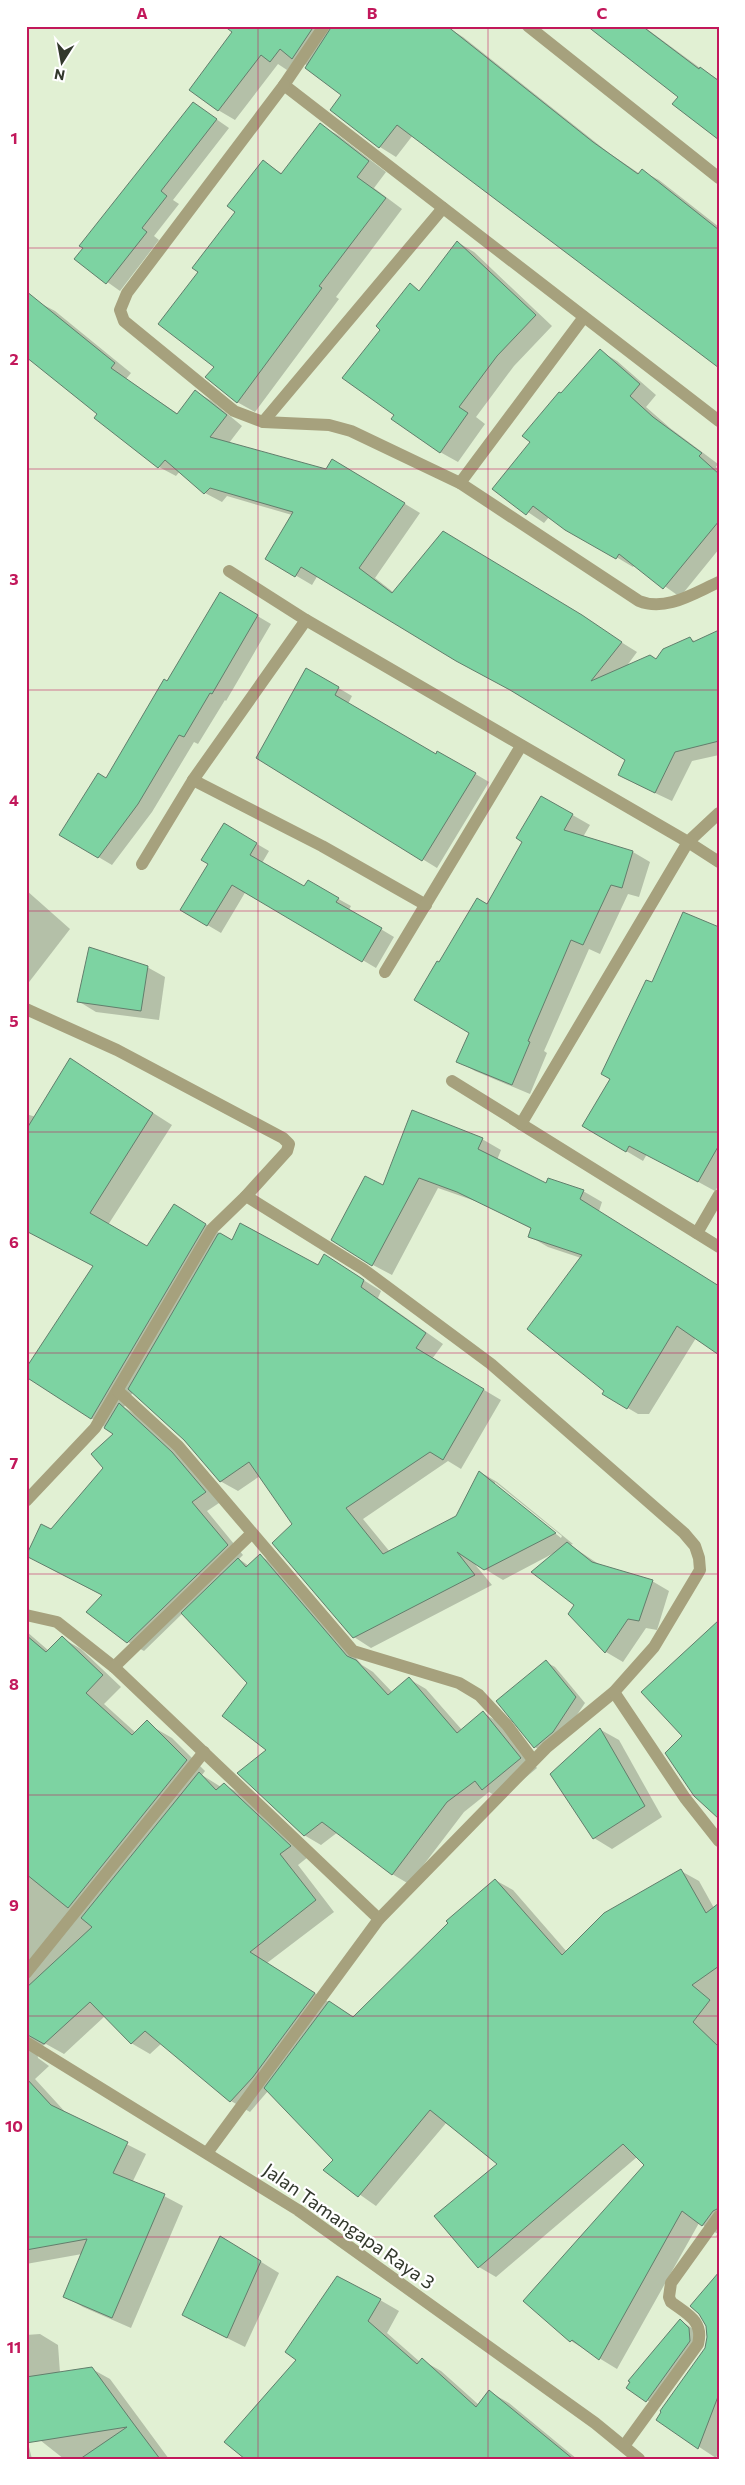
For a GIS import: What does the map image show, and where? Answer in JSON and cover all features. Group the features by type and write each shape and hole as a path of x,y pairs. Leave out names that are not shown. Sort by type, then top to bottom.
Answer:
{"street":[{"path":"324,26 284,85 127,293 120,310 124,321 234,411 263,422 329,425 351,431 460,483 648,604 662,605 719,582"},
{"path":"528,26 719,178"},
{"path":"284,85 719,421"},
{"path":"263,422 443,208"},
{"path":"460,483 584,317"},
{"path":"229,571 306,620 688,842 719,862"},
{"path":"142,864 193,780 306,620"},
{"path":"385,972 522,746"},
{"path":"193,780 322,846 426,904"},
{"path":"521,1124 688,842 719,813"},
{"path":"26,1010 117,1050 205,1095 287,1141 289,1144 287,1151 246,1196 212,1229 95,1428 26,1501"},
{"path":"452,1081 719,1247"},
{"path":"697,1233 719,1195"},
{"path":"207,2153 379,1918 533,1760 578,1719 614,1692 654,1647 700,1570 700,1558 695,1546 684,1533 491,1364 363,1268 246,1196"},
{"path":"118,1391 178,1446 251,1534 353,1651 459,1682 479,1695 507,1725 533,1760"},
{"path":"114,1667 251,1534"},
{"path":"26,1615 57,1622 114,1667 379,1918"},
{"path":"614,1692 684,1798 719,1841"},
{"path":"26,1974 204,1752"},
{"name":"Jalan Tamangapa Raya 3","path":"26,2042 298,2210 595,2423 640,2459"},
{"path":"624,2446 698,2344 701,2335 699,2325 693,2318 671,2302 669,2290 671,2283 719,2216"}],"building":[{"path":"224,26 314,26 292,59 280,49 270,62 261,55 218,111 189,90 232,32"},
{"path":"332,26 447,26 593,142 638,174 642,169 719,230 719,368 397,125 379,148 330,110 341,95 305,68"},
{"path":"587,26 642,26 699,69 700,67 719,81 719,140 672,104 678,97"},
{"path":"193,102 217,119 161,191 167,196 142,228 147,232 106,284 74,259 83,248 79,246"},
{"path":"320,123 369,161 357,177 386,198 319,286 322,288 237,403 205,377 214,367 158,324 198,272 192,268 235,212 227,206 263,160 281,174"},
{"path":"457,241 536,315 497,356 459,407 468,413 440,453 391,419 394,415 342,378 380,330 376,326 410,283 419,291"},
{"path":"26,291 115,363 111,368 177,414 195,390 227,415 210,437 326,469 332,459 405,503 359,568 392,593 443,531 582,615 622,642 591,681 650,655 656,659 663,649 690,637 693,642 719,630 719,741 675,752 655,793 618,775 625,760 510,690 456,661 301,567 295,577 265,559 293,512 210,488 204,494 165,460 158,468 94,418 97,414 26,357"},
{"path":"600,349 640,384 630,396 653,417 702,453 699,456 719,474 719,521 663,589 619,554 616,559 565,530 533,506 526,515 492,489 530,442 522,436 559,392 561,393"},
{"path":"220,592 258,615 212,694 210,693 184,737 179,735 138,804 98,858 59,835 98,773 106,778 164,679 167,681"},
{"path":"306,668 339,687 335,695 436,754 437,751 476,773 422,861 256,758"},
{"path":"541,796 573,814 564,830 633,851 622,888 611,885 583,945 571,940 528,1041 530,1042 512,1085 456,1062 469,1033 414,1000 477,898 487,904 522,842 516,838"},
{"path":"224,823 257,843 250,855 304,886 308,880 339,898 336,902 382,928 362,962 232,885 207,926 180,910 208,864 201,860"},
{"path":"683,912 719,927 719,1145 698,1182 629,1146 626,1152 582,1126 610,1079 601,1074 646,980 652,982"},
{"path":"89,947 148,966 141,1011 77,1002"},
{"path":"70,1058 153,1113 90,1213 147,1246 174,1204 206,1224 91,1419 26,1377 26,1368 93,1266 26,1231 26,1130"},
{"path":"412,1110 483,1138 478,1149 546,1183 548,1178 584,1190 580,1199 719,1286 719,1355 677,1326 627,1409 602,1394 604,1391 527,1329 582,1255 528,1237 531,1228 457,1192 419,1178 372,1266 331,1240 365,1176 383,1185"},
{"path":"240,1223 318,1265 324,1254 364,1280 361,1287 426,1333 416,1348 484,1389 443,1460 430,1452 346,1508 383,1554 456,1516 479,1471 556,1533 484,1570 457,1552 475,1575 353,1638 272,1543 292,1524 249,1462 220,1482 184,1440 128,1389 218,1234 220,1233 232,1240"},
{"path":"119,1403 172,1452 206,1492 192,1502 228,1545 127,1643 86,1612 102,1595 26,1556 41,1524 51,1529 103,1468 91,1454 113,1434 104,1428"},
{"path":"567,1542 592,1562 653,1580 639,1621 628,1619 605,1653 568,1614 574,1605 531,1572"},
{"path":"260,1554 347,1656 356,1660 388,1695 409,1677 457,1733 483,1711 521,1758 482,1790 475,1781 447,1802 392,1875 322,1822 304,1836 237,1773 266,1750 222,1716 247,1683 181,1613 238,1558 246,1567"},
{"path":"719,1620 719,1819 694,1796 665,1753 682,1736 641,1692"},
{"path":"26,1635 46,1652 62,1636 103,1675 86,1693 132,1735 147,1720 187,1760 68,1908 26,1874"},
{"path":"546,1660 576,1697 553,1732 534,1748 496,1701"},
{"path":"600,1728 645,1806 593,1839 550,1774"},
{"path":"199,1772 216,1790 224,1783 291,1846 280,1854 316,1900 250,1952 315,1993 253,2077 230,2102 145,2031 131,2044 90,2002 44,2044 26,2034 26,1988 92,1927 81,1918"},
{"path":"681,1869 706,1913 719,1903 719,1966 692,1985 710,2000 693,2022 719,2047 719,2208 713,2211 702,2226 682,2211 599,2360 572,2340 570,2342 523,2301 644,2165 623,2144 478,2268 434,2216 497,2164 430,2110 358,2197 323,2170 333,2160 264,2088 329,2001 353,2017 448,1923 446,1921 495,1879 562,1955 604,1913"},
{"path":"26,2078 51,2105 128,2142 113,2173 165,2194 112,2318 63,2297 87,2239 26,2250"},
{"path":"220,2236 261,2261 227,2338 182,2315"},
{"path":"719,2272 719,2394 698,2449 656,2420 660,2411 705,2348 706,2326 699,2314 690,2306"},
{"path":"337,2276 381,2299 368,2321 417,2364 422,2358 476,2407 489,2390 573,2459 245,2459 224,2442 296,2360 285,2352"},
{"path":"680,2319 689,2328 690,2341 646,2402 626,2388 630,2382 628,2381"},
{"path":"92,2367 160,2459 80,2459 127,2427 26,2443 26,2377"}]}
